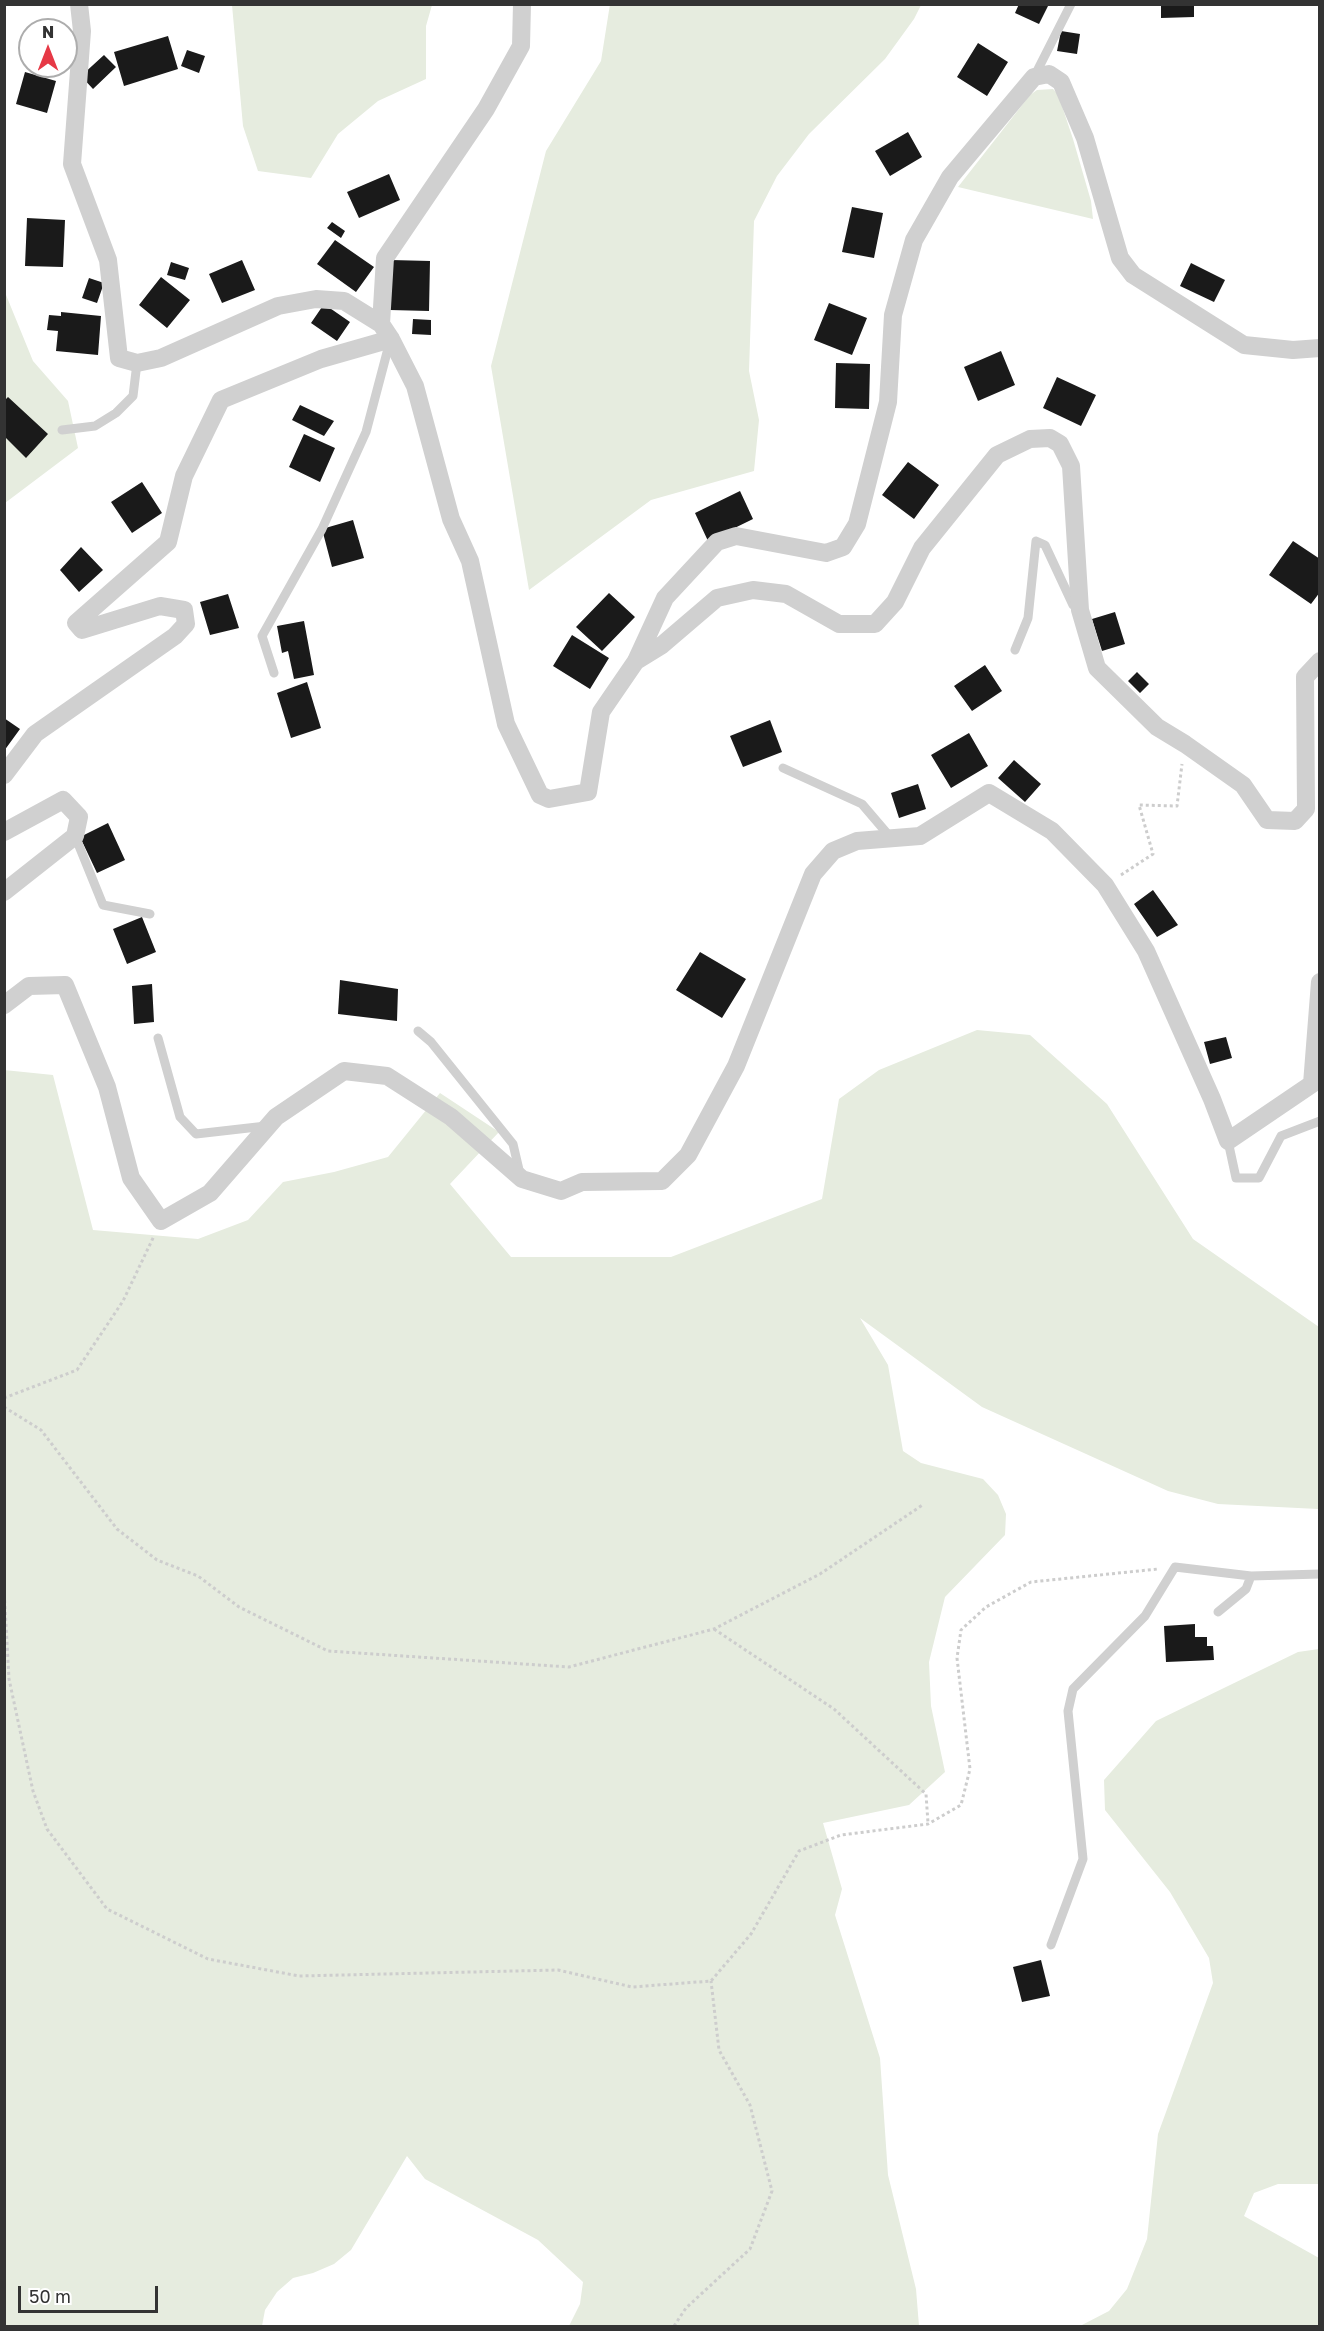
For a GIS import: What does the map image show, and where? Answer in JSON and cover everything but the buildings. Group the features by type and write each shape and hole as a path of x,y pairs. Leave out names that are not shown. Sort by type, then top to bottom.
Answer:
{"street":[{"path":"79,4 82,31 72,164 108,260 119,358 137,363 161,358 278,306 316,299 344,301 386,331 415,386 451,519 470,561 506,724 540,795 549,800 588,792 601,712 636,661 665,598 717,542 736,536 826,553 843,548 857,524 888,402 893,315 914,240 950,177 1034,77 1049,74 1061,82 1085,138 1120,258 1133,275 1244,345 1293,350 1320,348"},
{"path":"386,331 385,258 486,109 521,46 522,4"},
{"path":"4,775 35,734 175,636 186,624 184,610 160,606 82,630 75,623 168,542 184,476 221,400 386,331"},
{"path":"636,661 662,645 717,598 753,590 786,594 839,624 875,624 895,602 922,548 997,455 1030,439 1050,438 1060,444 1071,466 1080,610 1098,668 1157,727 1243,785 1267,820 1295,821 1306,809 1305,677 1320,661"},
{"path":"1306,737 1320,750"},
{"path":"4,1005 29,987 65,985 107,1087 131,1178 161,1221 210,1193 276,1118 344,1071 387,1076 451,1117 522,1179 561,1191 582,1182 662,1181 688,1155 735,1066 813,874 833,851 857,841 920,836 989,793 1052,831 1105,885 1146,951 1212,1099 1228,1142 1312,1084 1320,982"},
{"path":"4,832 63,800 79,817 75,836 4,892"}],"lane":[{"path":"1034,77 1071,4"},
{"path":"274,673 262,636 322,529 366,432 386,331"},
{"path":"62,430 95,426 116,413 133,396 137,363"},
{"path":"1015,650 1028,618 1036,541 1045,545 1073,605 1080,610"},
{"path":"783,768 862,804 891,838"},
{"path":"75,836 103,905 150,914"},
{"path":"418,1031 431,1042 513,1144 522,1179"},
{"path":"158,1038 180,1118 196,1134 269,1126"},
{"path":"1228,1142 1236,1178 1259,1178 1281,1136 1320,1121"},
{"path":"1051,1945 1083,1859 1068,1711 1072,1689 1145,1616 1174,1568 1251,1575 1320,1574"},
{"path":"1218,1612 1246,1589 1251,1575"}],"path":[{"path":"1105,885 1153,854 1139,805 1177,806 1185,744"},
{"path":"4,1398 77,1370 123,1301 161,1221"},
{"path":"4,1407 41,1430 117,1529 157,1560 198,1576 238,1607 328,1651 568,1667 714,1629 820,1574 924,1504"},
{"path":"4,1588 9,1679 33,1791 47,1829 107,1909 208,1959 299,1976 558,1970 632,1987 711,1981 751,1934 799,1851 841,1835 928,1824 961,1805 970,1769 957,1658 961,1630 986,1607 1031,1582 1174,1568"},
{"path":"714,1629 834,1709 926,1794 928,1824"},
{"path":"675,2326 686,2308 750,2248 772,2191 750,2105 719,2050 711,1981"}],"shaded area":[{"path":"610,4 921,5 914,19 885,59 809,134 777,176 754,221 749,371 759,420 754,471 651,500 529,590 491,366 546,151 601,61"},
{"path":"232,5 432,5 426,26 426,79 378,101 338,134 311,178 258,171 243,126"},
{"path":"1053,89 1058,94 1073,139 1091,201 1093,219 958,187 1030,95 1037,90"},
{"path":"4,290 33,361 68,401 78,448 5,503"},
{"path":"977,1030 1030,1035 1107,1104 1193,1239 1319,1327 1320,1507 1318,1509 1218,1504 1168,1491 982,1407 860,1318 888,1365 903,1451 921,1463 983,1479 998,1495 1006,1514 1005,1535 945,1597 929,1662 931,1706 945,1772 909,1805 823,1823 842,1889 835,1915 880,2058 888,2175 916,2289 919,2326 569,2326 580,2304 583,2282 538,2240 425,2179 407,2156 351,2250 334,2264 293,2278 277,2292 265,2310 262,2326 5,2326 4,1070 53,1075 93,1230 198,1239 248,1220 283,1182 334,1172 388,1157 440,1093 499,1132 450,1184 511,1257 671,1257 822,1199 839,1099 879,1070"},
{"path":"1319,1649 1319,2184 1278,2184 1254,2193 1244,2216 1319,2258 1319,2326 1080,2326 1109,2311 1127,2289 1147,2239 1158,2134 1213,1983 1209,1958 1170,1892 1105,1810 1104,1780 1156,1721 1298,1652"}]}
